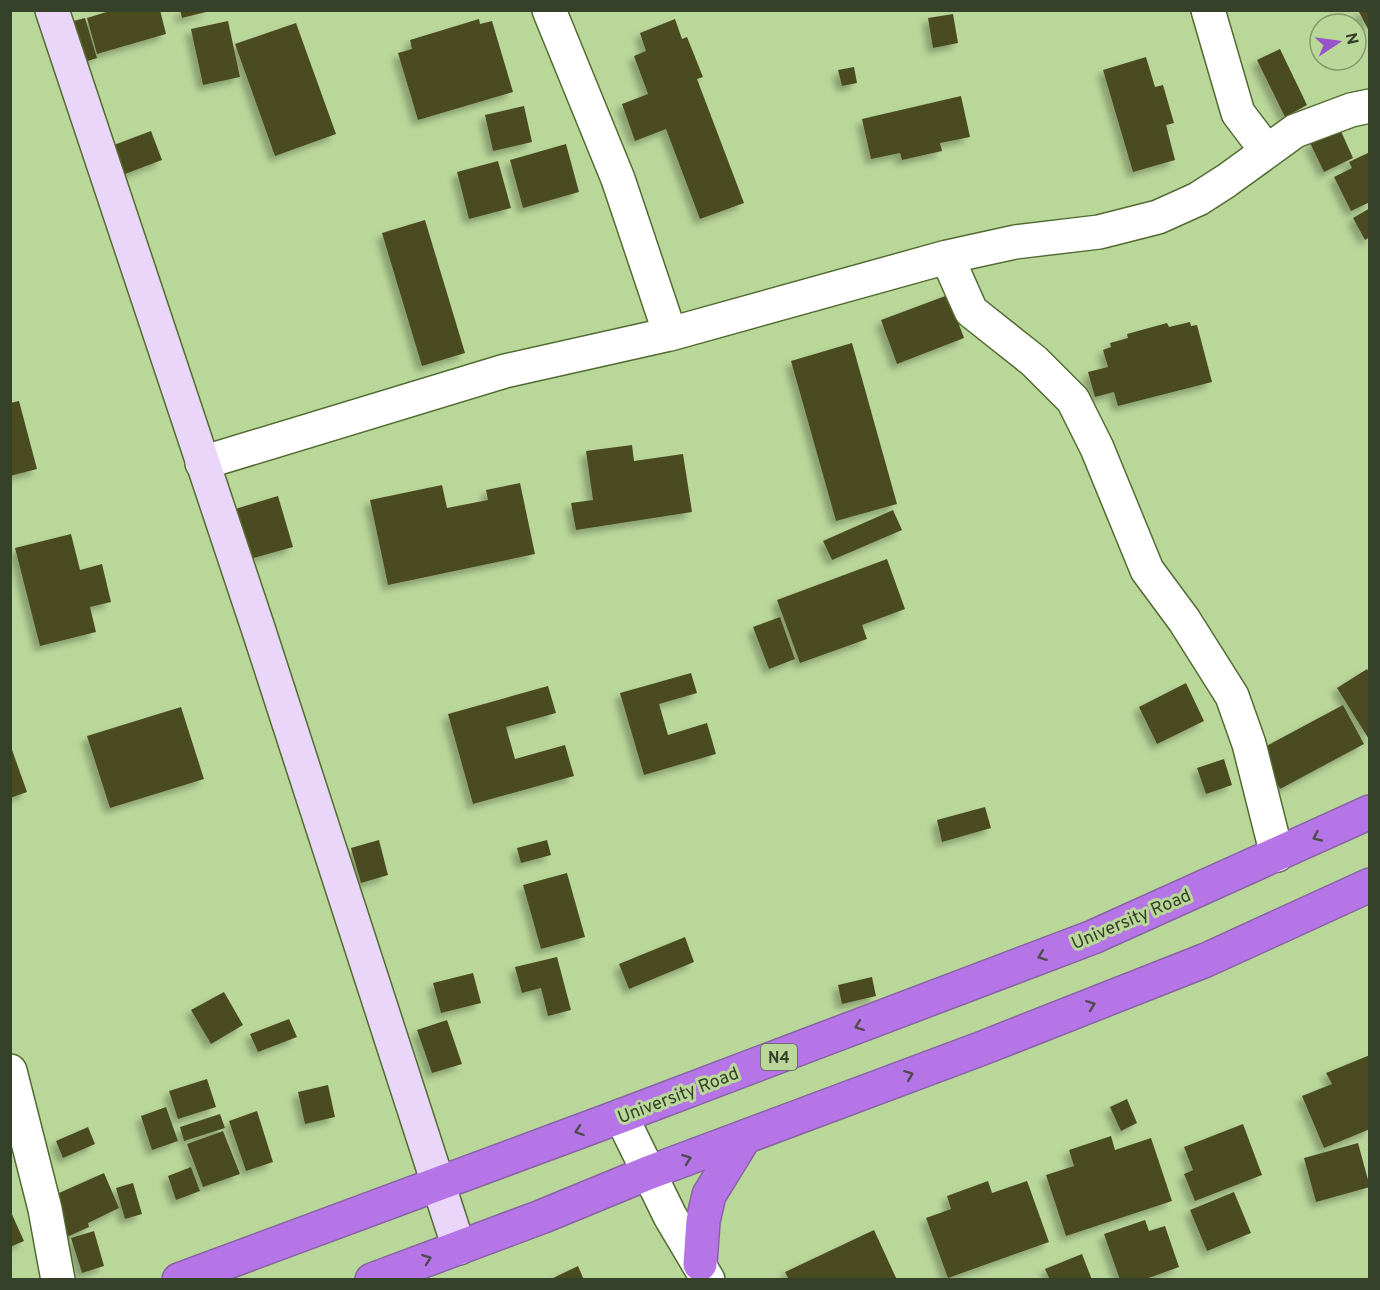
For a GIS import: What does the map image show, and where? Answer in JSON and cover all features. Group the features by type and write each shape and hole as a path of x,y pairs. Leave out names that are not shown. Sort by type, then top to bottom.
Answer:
{"highway":[{"name":"University Road","path":"179,1280 1093,937 1370,812"},
{"path":"372,1280 1206,960 1370,885"},
{"path":"704,1272 703,1221 709,1195 744,1138"}],"street":[{"path":"52,10 459,1248"},
{"path":"549,10 618,179 670,334"},
{"path":"1209,10 1238,113 1266,150"},
{"path":"202,463 505,371 670,334 946,257 1015,242 1099,232 1158,218 1198,199 1295,131 1370,106"},
{"path":"946,257 971,311 1034,362 1073,400 1097,448 1147,570 1184,620 1232,696 1249,744 1277,855"},
{"path":"10,1071 45,1209 58,1280"},
{"path":"621,1116 670,1216 704,1272"}],"building":[{"path":"113,10 160,10 166,34 97,54 87,18"},
{"path":"180,10 210,10 210,11 182,18"},
{"path":"1358,10 1370,10 1370,33 1368,12"},
{"path":"953,14 958,43 933,48 928,18"},
{"path":"85,18 97,58 78,64 66,23"},
{"path":"479,19 480,24 492,21 513,92 418,120 398,53 412,49 410,40"},
{"path":"675,19 682,39 687,37 703,77 697,79 744,203 700,219 666,129 635,141 622,104 648,94 634,56 646,51 640,33"},
{"path":"228,21 240,77 203,85 191,29"},
{"path":"296,23 336,134 275,156 235,44"},
{"path":"1280,49 1307,105 1285,117 1257,60"},
{"path":"1146,57 1155,87 1163,85 1174,123 1166,125 1175,160 1133,172 1103,70"},
{"path":"854,67 857,83 842,86 838,70"},
{"path":"961,96 970,137 940,143 942,151 902,160 900,153 871,159 862,119"},
{"path":"524,106 532,142 493,151 485,115"},
{"path":"1340,129 1353,158 1324,172 1310,143"},
{"path":"151,131 162,160 117,177 106,148"},
{"path":"566,144 579,192 523,208 510,160"},
{"path":"1370,152 1370,202 1351,211 1334,177 1352,168 1349,162"},
{"path":"498,161 511,208 469,219 457,172"},
{"path":"1370,208 1370,237 1365,240 1353,218"},
{"path":"425,220 465,353 422,366 382,233"},
{"path":"948,295 964,338 897,364 881,320"},
{"path":"1190,322 1191,326 1197,325 1212,382 1118,406 1114,392 1095,397 1088,372 1108,367 1103,350 1111,347 1110,343 1128,338 1127,334 1167,323 1169,327"},
{"path":"852,343 897,504 836,521 791,361"},
{"path":"19,401 37,469 10,476 10,403"},
{"path":"632,445 634,461 683,454 692,512 576,530 571,503 593,500 586,451"},
{"path":"520,483 535,554 388,585 370,500 442,485 447,508 488,500 486,490"},
{"path":"278,496 293,547 246,560 232,510"},
{"path":"893,510 902,530 832,560 823,541"},
{"path":"71,534 80,570 102,564 111,602 90,607 96,632 40,646 15,548"},
{"path":"887,559 905,609 862,625 867,639 800,663 777,600"},
{"path":"780,617 795,659 769,669 753,627"},
{"path":"1367,669 1370,673 1370,741 1337,688"},
{"path":"691,673 697,693 659,704 668,735 707,723 716,754 644,775 620,693"},
{"path":"1186,683 1204,721 1157,744 1139,707"},
{"path":"548,686 556,713 506,727 515,759 565,745 574,776 473,804 448,714"},
{"path":"1343,705 1364,744 1280,789 1259,750"},
{"path":"181,707 204,779 110,808 87,736"},
{"path":"10,748 27,792 10,798"},
{"path":"1224,759 1232,785 1206,794 1197,768"},
{"path":"985,807 991,828 942,842 937,820"},
{"path":"379,840 388,875 361,883 351,848"},
{"path":"547,840 551,855 521,863 517,848"},
{"path":"567,873 585,937 541,949 523,885"},
{"path":"685,937 694,962 629,989 619,964"},
{"path":"557,957 571,1010 548,1016 541,988 522,993 515,967"},
{"path":"473,973 481,1003 441,1013 433,983"},
{"path":"872,977 876,996 842,1004 838,985"},
{"path":"224,992 243,1025 211,1044 191,1010"},
{"path":"289,1019 297,1037 258,1052 250,1034"},
{"path":"447,1020 462,1064 432,1073 417,1030"},
{"path":"1370,1055 1370,1129 1324,1148 1302,1096 1332,1084 1326,1073"},
{"path":"207,1079 216,1107 178,1119 169,1091"},
{"path":"328,1085 335,1117 305,1124 298,1092"},
{"path":"1127,1099 1137,1123 1121,1131 1110,1107"},
{"path":"166,1107 178,1141 152,1150 141,1116"},
{"path":"257,1111 273,1162 246,1171 229,1121"},
{"path":"220,1114 225,1128 184,1141 180,1127"},
{"path":"1243,1124 1262,1175 1195,1201 1184,1174 1193,1170 1184,1147"},
{"path":"88,1127 95,1144 63,1158 56,1141"},
{"path":"223,1131 240,1174 203,1187 187,1144"},
{"path":"1111,1136 1115,1150 1151,1138 1172,1201 1066,1236 1046,1175 1074,1166 1069,1150"},
{"path":"1358,1143 1370,1187 1316,1202 1304,1158"},
{"path":"191,1167 200,1191 176,1200 168,1176"},
{"path":"104,1173 119,1208 88,1223 89,1227 67,1237 50,1197"},
{"path":"988,1181 992,1193 1027,1181 1049,1242 948,1278 926,1218 951,1209 947,1196"},
{"path":"133,1183 142,1214 125,1219 116,1188"},
{"path":"1234,1192 1251,1233 1207,1251 1190,1210"},
{"path":"10,1210 24,1241 10,1247"},
{"path":"1145,1220 1149,1231 1165,1226 1179,1267 1143,1280 1120,1280 1104,1234"},
{"path":"874,1230 897,1280 789,1280 785,1272"},
{"path":"94,1231 104,1266 82,1273 71,1238"},
{"path":"1082,1254 1092,1280 1050,1280 1045,1269"},
{"path":"578,1266 584,1280 549,1280"}]}
